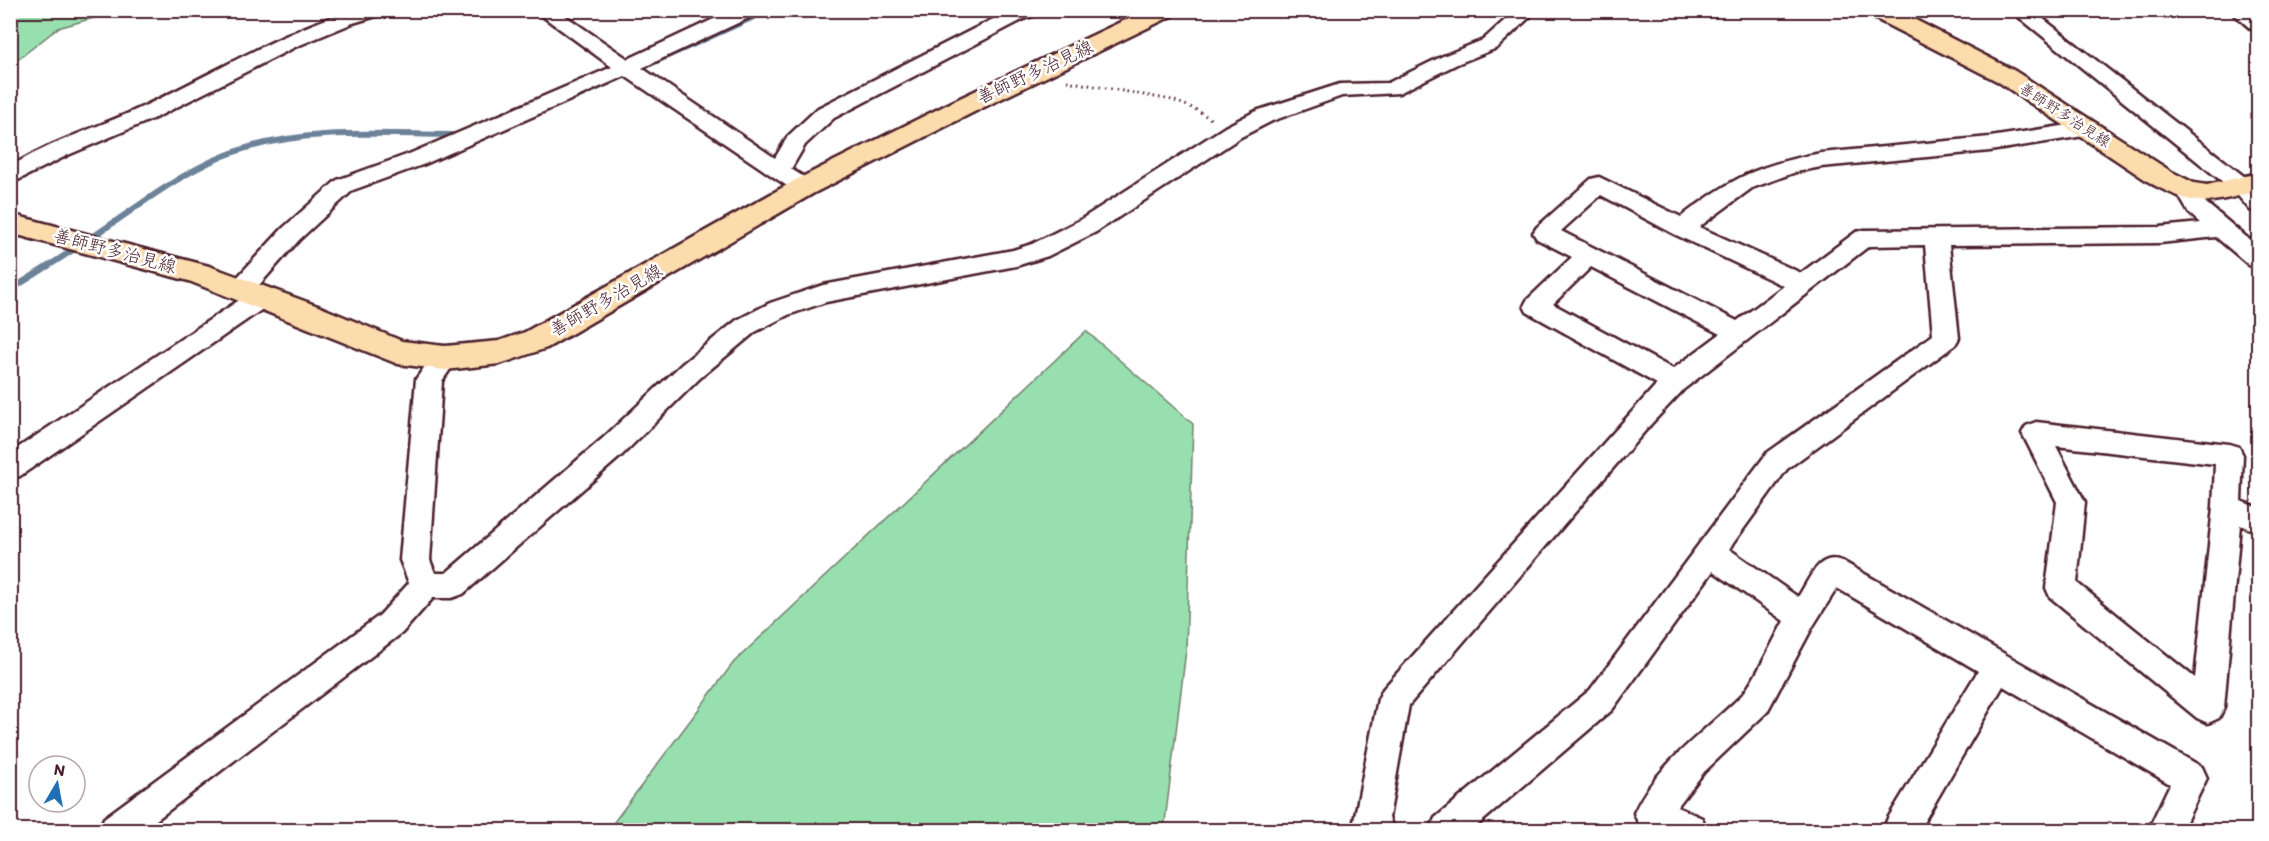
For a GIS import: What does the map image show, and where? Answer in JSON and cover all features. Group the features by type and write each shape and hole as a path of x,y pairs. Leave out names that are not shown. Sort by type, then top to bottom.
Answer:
{"main road":[{"name":"善師野多治見線","path":"10,223 198,273 307,314 398,352 445,358 500,352 536,340 804,186 1166,10"},
{"name":"善師野多治見線","path":"1876,10 2007,76 2187,191"},
{"path":"2187,191 2207,194 2253,191"}],"street":[{"path":"10,177 38,159 146,114 306,33 376,10"},
{"path":"543,10 778,171 804,186"},
{"path":"10,468 251,293 291,234 345,184 417,159 632,71 750,10"},
{"path":"778,171 796,141 826,113 1009,19 1032,10"},
{"path":"116,831 391,624 424,586 452,585 612,447 691,371 746,326 779,309 823,294 1016,258 1040,250 1088,226 1233,132 1264,116 1340,90 1392,89 1450,60 1490,44 1528,10"},
{"path":"2019,10 2253,191"},
{"path":"2238,10 2259,25"},
{"path":"1682,228 1738,187 1794,165 1821,160 1990,144 2088,129"},
{"path":"1739,333 1545,233 1599,184 1682,228 1804,285"},
{"path":"2187,191 2197,208 2259,259"},
{"path":"1377,831 1371,821 1394,699 1641,417 1676,382 1864,238 2160,235 2222,228"},
{"path":"1447,831 1601,700 1778,461 1946,338 1936,238"},
{"path":"1587,256 1536,306 1676,382"},
{"path":"424,586 415,560 429,379 445,358"},
{"path":"2036,433 2229,455 2227,507 2208,708 2061,588 2071,502 2036,433"},
{"path":"2227,507 2259,520"},
{"path":"1712,553 1802,617"},
{"path":"1690,831 1651,813 1692,761 1756,702 1802,617 1832,570 2190,778 2165,831"},
{"path":"1900,831 1998,666"}],"path":[{"path":"1043,68 1064,80 1092,88 1161,98 1187,105 1233,132"}],"green space":[{"path":"11,10 119,11 58,28 11,65"},
{"path":"1086,331 1193,424 1186,650 1164,830 608,830 734,662"}],"waterway":[{"path":"575,98 769,10"},
{"path":"10,290 188,173 240,150 294,138 322,135 462,135"}]}
